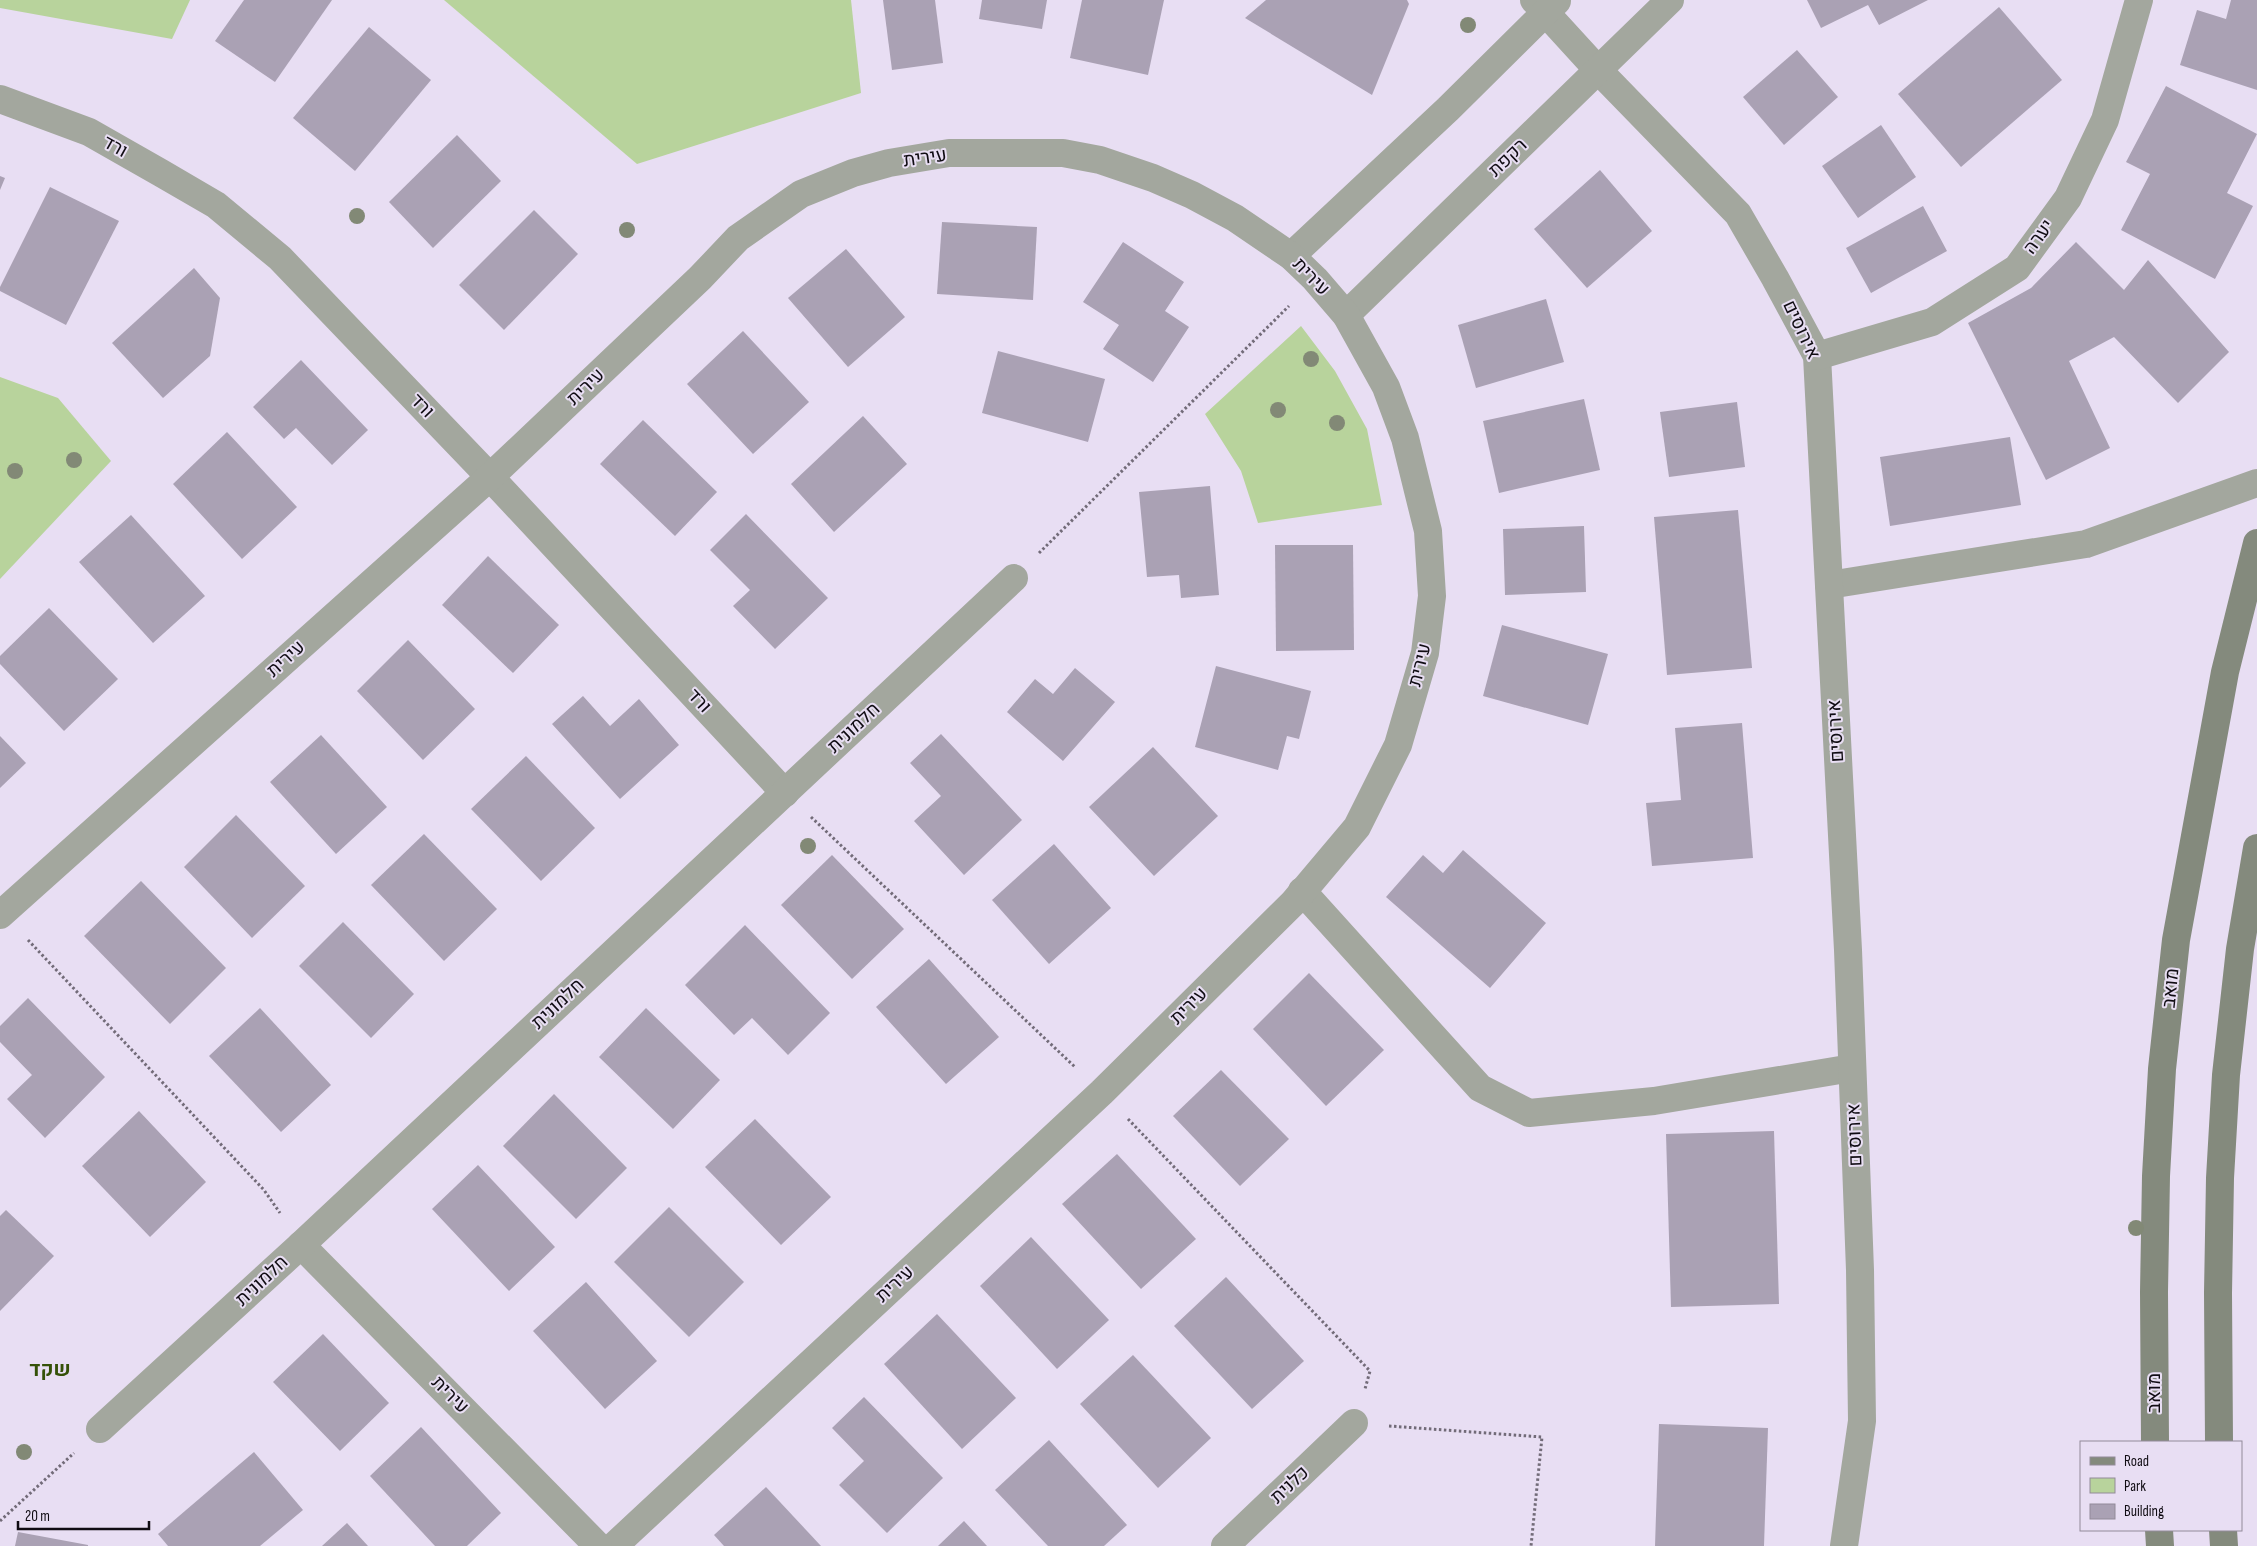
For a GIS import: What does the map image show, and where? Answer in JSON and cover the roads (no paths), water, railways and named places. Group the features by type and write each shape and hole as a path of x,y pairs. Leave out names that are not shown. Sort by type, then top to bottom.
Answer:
{"main road":[{"name":"מואב","path":"2155,1441 2154,1292 2156,1176 2162,1069 2175,950 2225,672 2257,543"},
{"path":"2219,1441 2218,1293 2226,1075 2240,950 2257,848"},
{"path":"2159,1531 2160,1546"},
{"path":"2223,1531 2224,1546"}],"street":[{"name":"רקפת","path":"1346,315 1670,0"},
{"name":"יערה","path":"1817,356 1932,322 2017,268 2068,198 2105,120 2139,0"},
{"name":"אירוסים","path":"1545,4 1598,70 1738,214 1817,356 1852,1068 1860,1270 1862,1421 1844,1546"},
{"path":"1291,256 1448,109 1545,4"},
{"name":"ורד","path":"0,99 89,132 216,205 280,258 490,477 785,792"},
{"name":"עירית","path":"1,914 490,477 700,278 738,238 801,194 853,173 889,163 949,153 1063,153 1100,160 1153,178 1192,195 1235,218 1291,256 1315,279 1346,315 1386,387 1405,438 1428,531 1432,596 1425,653 1398,745 1357,827 1302,892 1102,1092 614,1546"},
{"path":"1829,585 2086,544 2257,483"},
{"name":"חלמונית","path":"100,1429 301,1245 1014,578"},
{"path":"1302,892 1480,1088 1529,1113 1654,1101 1852,1068"},
{"name":"עירית","path":"301,1245 598,1546"},
{"name":"כלנית","path":"1225,1546 1354,1423"}],"district":[{"name":"שקד","path":"50,1370"}]}
